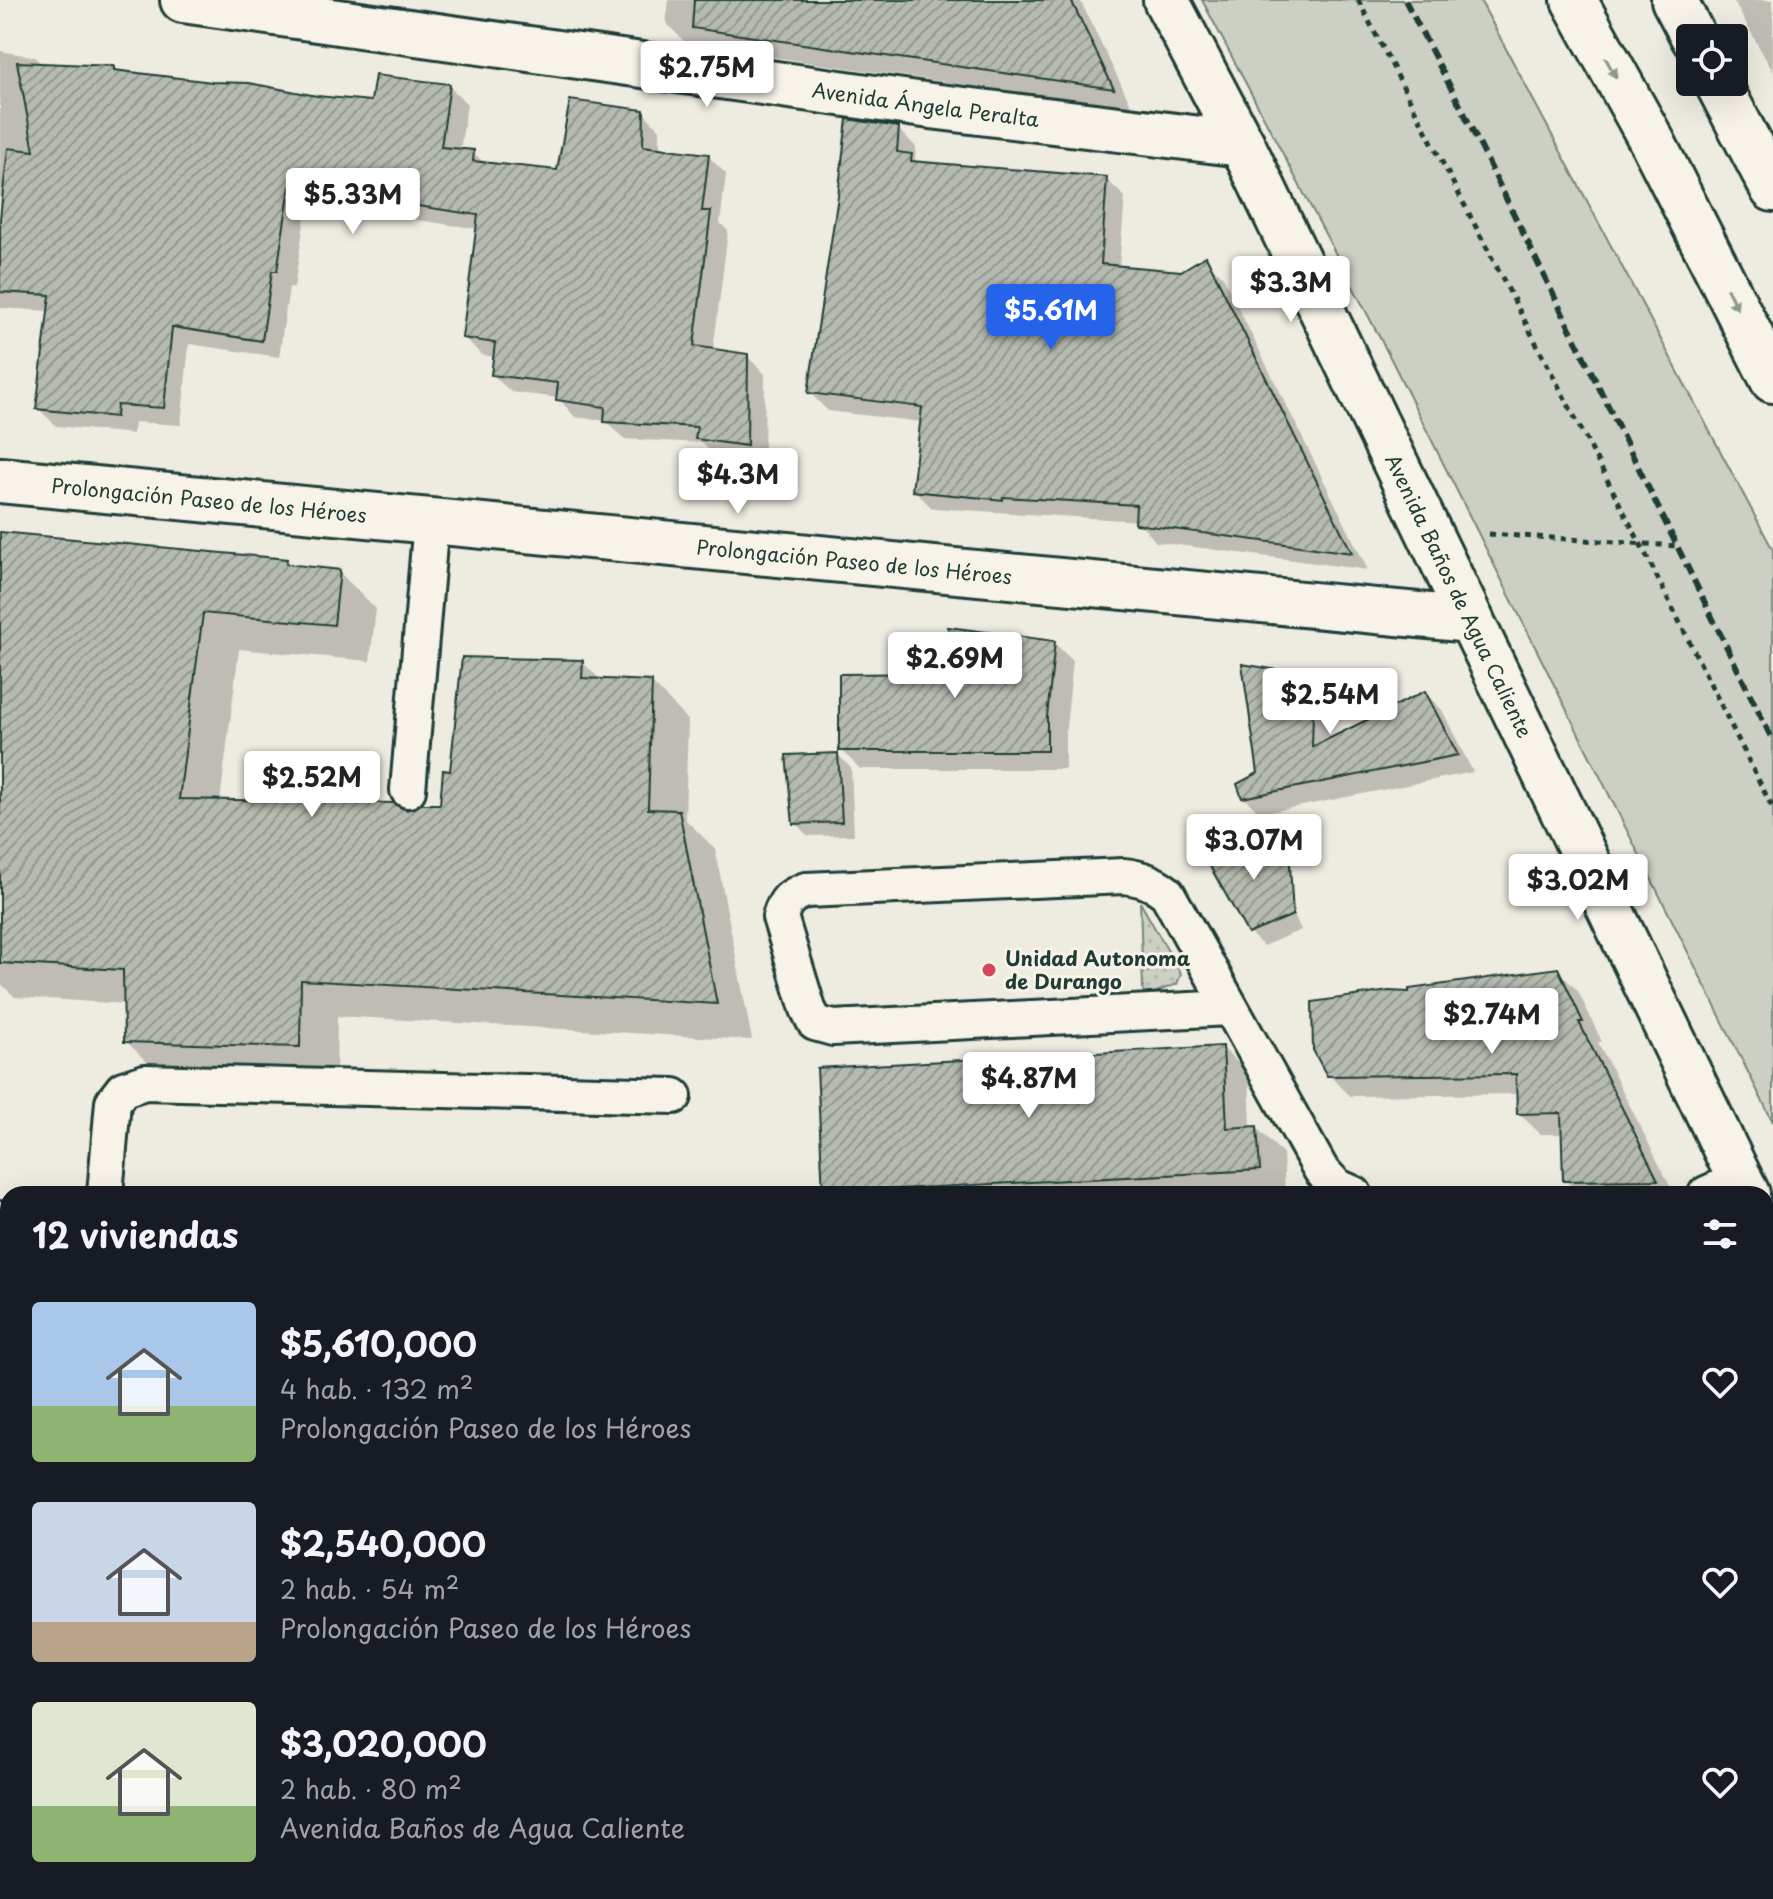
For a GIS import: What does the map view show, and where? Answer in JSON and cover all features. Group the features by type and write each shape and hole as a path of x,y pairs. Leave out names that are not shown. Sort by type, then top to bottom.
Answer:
{"street":[{"name":"Avenida Ángela Peralta","path":"183,0 931,106 1242,144"},
{"name":"Avenida Baños de Agua Caliente","path":"1166,0 1242,144 1471,620 1730,1186"},
{"path":"1574,0 1653,143 1773,380"},
{"path":"1674,0 1687,24"},
{"path":"1724,96 1773,189"},
{"name":"Prolongación Paseo de los Héroes","path":"0,480 1471,620"}],"lane":[{"path":"408,790 431,521"},
{"path":"1230,1008 833,1028 815,1023 808,1009 780,917 784,902 806,890 1124,876 1142,879 1167,893 1321,1170 1336,1186"},
{"path":"106,1186 113,1102 123,1089 145,1082 674,1096"}],"path":[{"path":"1358,0 1640,543 1773,809"},
{"path":"1428,531 1678,546"}],"shaded area":[{"path":"1202,0 1480,0 1773,550 1773,1122 1391,359"},
{"path":"1140,902 1181,974 1177,984 1149,995 1144,994 1143,989"}],"building":[{"path":"694,0 1071,0 1114,89 692,28"},
{"path":"17,62 114,66 114,70 212,82 249,83 317,96 371,101 375,75 450,84 441,147 474,150 473,161 557,170 570,100 644,110 643,146 709,154 702,211 711,211 694,346 748,354 747,446 695,439 697,427 604,422 605,407 556,400 558,383 491,375 495,343 462,338 478,215 290,187 277,271 272,271 262,341 172,327 164,408 117,405 116,417 36,409 50,295 0,292 0,218 8,148 34,151"},
{"path":"847,119 899,127 897,152 912,154 911,161 1107,177 1101,264 1181,271 1206,256 1352,553 1135,524 1136,505 1003,497 1003,500 912,491 922,407 808,393"},
{"path":"0,532 287,559 286,564 340,570 334,625 203,613 179,799 394,803 407,810 421,804 440,804 443,770 450,771 462,657 583,660 582,678 652,681 648,809 679,810 717,1004 301,980 300,1047 124,1042 123,970 0,963"},
{"path":"948,627 1055,641 1047,717 1047,751 839,751 839,674 948,673"},
{"path":"1242,664 1314,676 1312,747 1425,691 1458,755 1242,798 1237,784 1258,773"},
{"path":"838,753 842,822 793,824 786,755"},
{"path":"1198,845 1289,848 1293,915 1248,934"},
{"path":"1558,968 1583,1022 1579,1022 1658,1180 1563,1181 1561,1113 1517,1114 1516,1074 1327,1076 1313,1050 1312,1002 1389,991 1409,992 1409,989"},
{"path":"1223,1046 1227,1128 1257,1126 1260,1170 956,1186 823,1186 817,1068"}],"railway":[{"path":"1405,0 1463,111 1773,741"}],"place":[{"name":"Unidad Autonoma de Durango","path":"989,970"}]}
